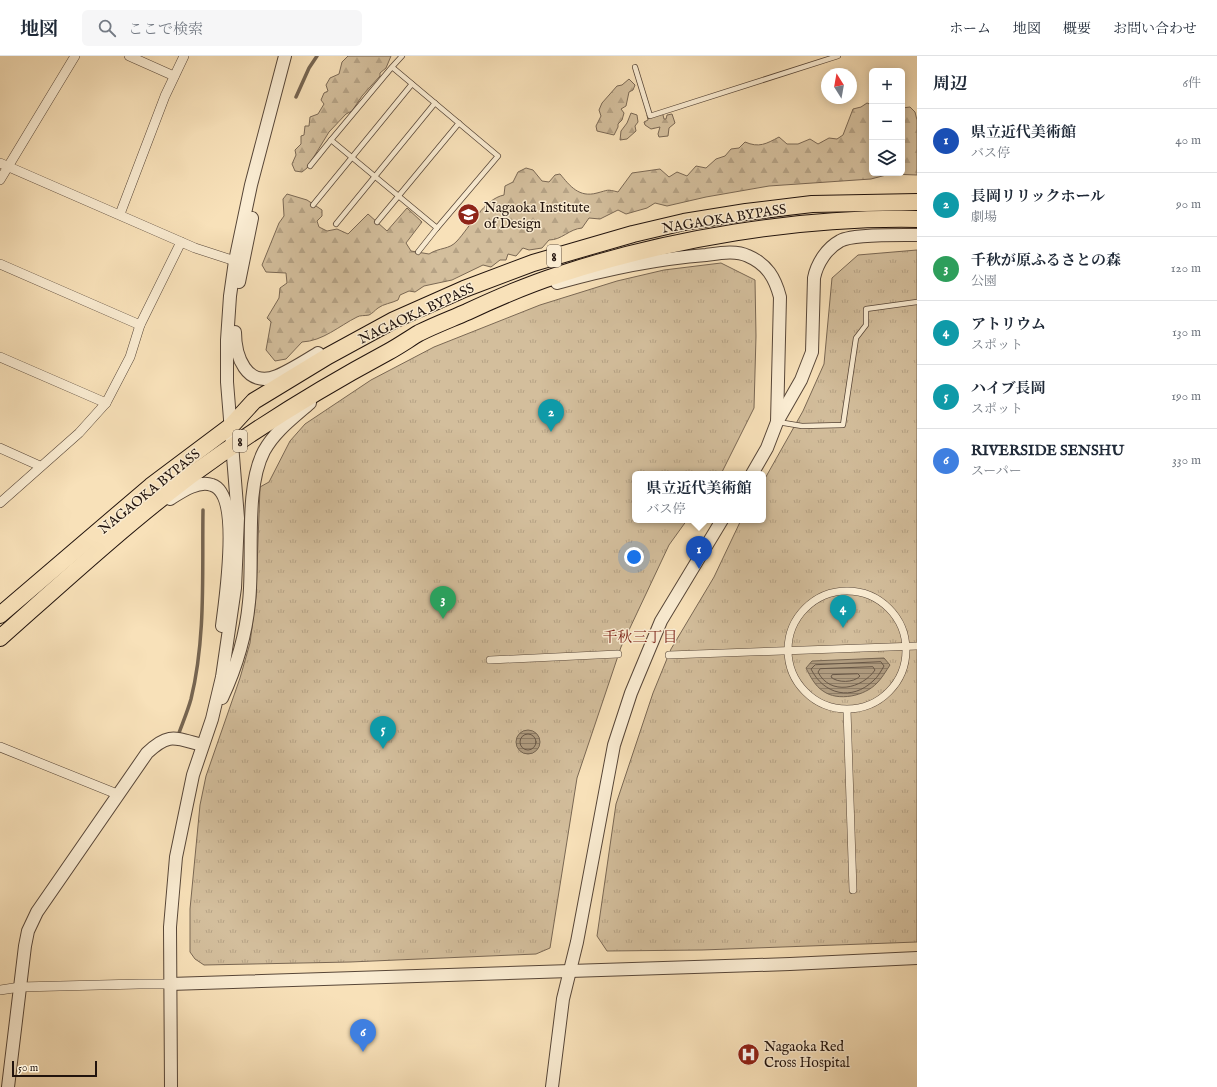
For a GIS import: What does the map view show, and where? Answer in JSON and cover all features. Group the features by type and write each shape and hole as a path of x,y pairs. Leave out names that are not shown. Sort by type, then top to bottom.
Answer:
{"highway":[{"name":"NAGAOKA BYPASS","path":"0,615 151,486 231,426 254,401 328,356 394,320 533,263 580,248 662,227 746,212 812,204 917,202"},
{"name":"NAGAOKA BYPASS","path":"0,638 172,490 233,445 315,392 420,333 512,292 597,263 693,240 796,225 851,221 917,219"}],"street":[{"path":"0,180 4,165 75,56"},
{"path":"129,56 174,76"},
{"path":"120,214 174,76 184,56"},
{"path":"212,720 222,677 235,588 238,551 238,518 227,382 229,307 235,261 269,112 284,59"},
{"path":"284,59 235,303 235,348 238,358 242,366 251,374 266,379 277,376 365,328 394,320"},
{"path":"4,165 120,214 181,242 235,261"},
{"path":"754,471 767,448 777,422 801,380 812,352 814,278 816,268 822,258 841,240 853,238 917,235"},
{"path":"0,503 79,433 106,403 130,357 140,325 181,242"},
{"path":"512,292 544,287 627,264 729,252 747,255 762,263 771,274 777,284 780,297 777,422"},
{"path":"0,264 140,325"},
{"path":"0,357 106,403"},
{"path":"170,1087 171,904 176,857 193,775 202,745 212,720 234,673 250,602 255,480 259,464 278,430 347,374"},
{"path":"0,448 40,466"},
{"path":"129,526 192,487 212,485 220,490 227,504 229,524 228,568 220,641 222,677"},
{"path":"552,1087 563,999 614,745 623,715 661,621 720,523"},
{"path":"846,591 869,596 888,607 897,618 904,632 907,647 906,661 900,675 886,695 875,703 847,710 833,708 805,692 791,670 787,651 789,634 795,620 805,608 817,599 846,591"},
{"path":"669,654 917,646"},
{"path":"490,660 618,654"},
{"path":"847,710 853,890"},
{"path":"8,1087 28,931 37,912 117,794 147,753 166,738 176,738 202,745"},
{"path":"0,747 117,794"},
{"path":"0,990 20,987 170,984 917,958"}],"lane":[{"path":"310,166 402,56"},
{"path":"635,67 650,116 838,56"},
{"path":"392,67 498,156 418,252"},
{"path":"313,204 412,84"},
{"path":"336,224 435,103"},
{"path":"377,222 459,123"},
{"path":"331,140 437,228"},
{"path":"777,422 802,426 843,425 856,338 866,325 866,309 917,302"}],"green space":[{"path":"348,56 391,56 386,68 380,73 380,76 362,96 352,111 346,114 329,132 307,168 302,172 295,171 292,164 296,155 295,150 301,144 301,136 304,135 305,126 309,126 310,117 318,114 324,104 321,100 324,93 328,91 326,85 330,78 339,74 342,62"},
{"path":"629,79 635,85 633,90 629,92 626,106 621,109 624,113 614,135 597,131 596,126 601,116 599,110 602,103 617,86 622,85"},
{"path":"867,103 869,104 869,176 882,176 871,179 769,186 706,197 667,206 655,203 647,208 626,214 618,210 600,219 589,218 582,228 573,230 554,240 549,240 542,248 529,250 523,248 516,256 508,254 506,260 500,260 491,267 483,265 452,280 424,286 415,292 409,291 400,295 398,300 380,307 369,315 358,316 324,336 302,342 286,359 275,361 266,350 271,322 267,318 279,298 280,288 287,283 286,273 266,272 262,265 279,223 284,216 283,199 287,194 307,200 322,210 322,216 317,221 319,227 327,231 337,229 348,234 368,214 387,231 407,208 422,222 406,243 411,251 429,254 454,244 478,214 490,202 504,195 505,186 513,182 518,172 526,168 533,170 542,181 549,182 555,175 560,174 571,187 585,194 608,190 618,192 632,173 660,169 669,177 677,172 687,176 696,166 706,168 716,159 725,156 731,149 739,148 745,142 758,145 770,142 779,137 787,144 798,144 810,139 818,144 829,138 837,139 843,135 853,109 861,107"},
{"path":"910,107 915,112 917,120 917,175 905,175 905,108"},
{"path":"659,112 663,115 664,119 666,119 667,115 672,114 675,123 669,128 668,136 659,137 658,134 660,127 651,129 645,125 644,122 648,120 647,115"},
{"path":"631,113 637,115 638,122 635,126 636,131 627,139 620,140 621,131 627,123"},
{"path":"917,250 917,942 702,950 607,951 597,936 616,804 653,693 671,649 714,577 740,523 766,523 766,477 803,411 824,364 832,278 858,255"},
{"path":"721,263 755,280 756,336 754,408 722,471 632,471 632,523 685,523 669,545 621,647 577,778 550,948 536,954 350,962 204,965 195,959 190,952 190,909 200,805 206,776 240,678 250,643 256,596 260,487 269,482 290,441 305,424 371,380 434,347 540,305 617,281 664,270"}],"water":[{"path":"884,658 890,665 872,688 859,694 844,697 829,694 820,689 815,684 806,668 812,661"},
{"path":"528,730 533,731 539,737 539,747 533,753 528,754 523,753 517,747 516,742 517,737 523,731"}],"waterway":[{"path":"296,97 309,68 317,56"},
{"path":"179,733 191,699 199,652 202,605 203,510"}],"place":[{"name":"Nagaoka Institute of Design","path":"469,215"},
{"name":"長岡リリックホール","path":"551,432"},
{"name":"県立近代美術館","path":"699,569"},
{"name":"千秋が原ふるさとの森","path":"443,619"},
{"name":"アトリウム","path":"843,628"},
{"name":"ハイブ長岡","path":"383,749"},
{"name":"RIVERSIDE SENSHU","path":"363,1052"},
{"name":"Nagaoka Red Cross Hospital","path":"748,1054"}],"district":[{"name":"千秋三丁目","path":"640,637"}]}
